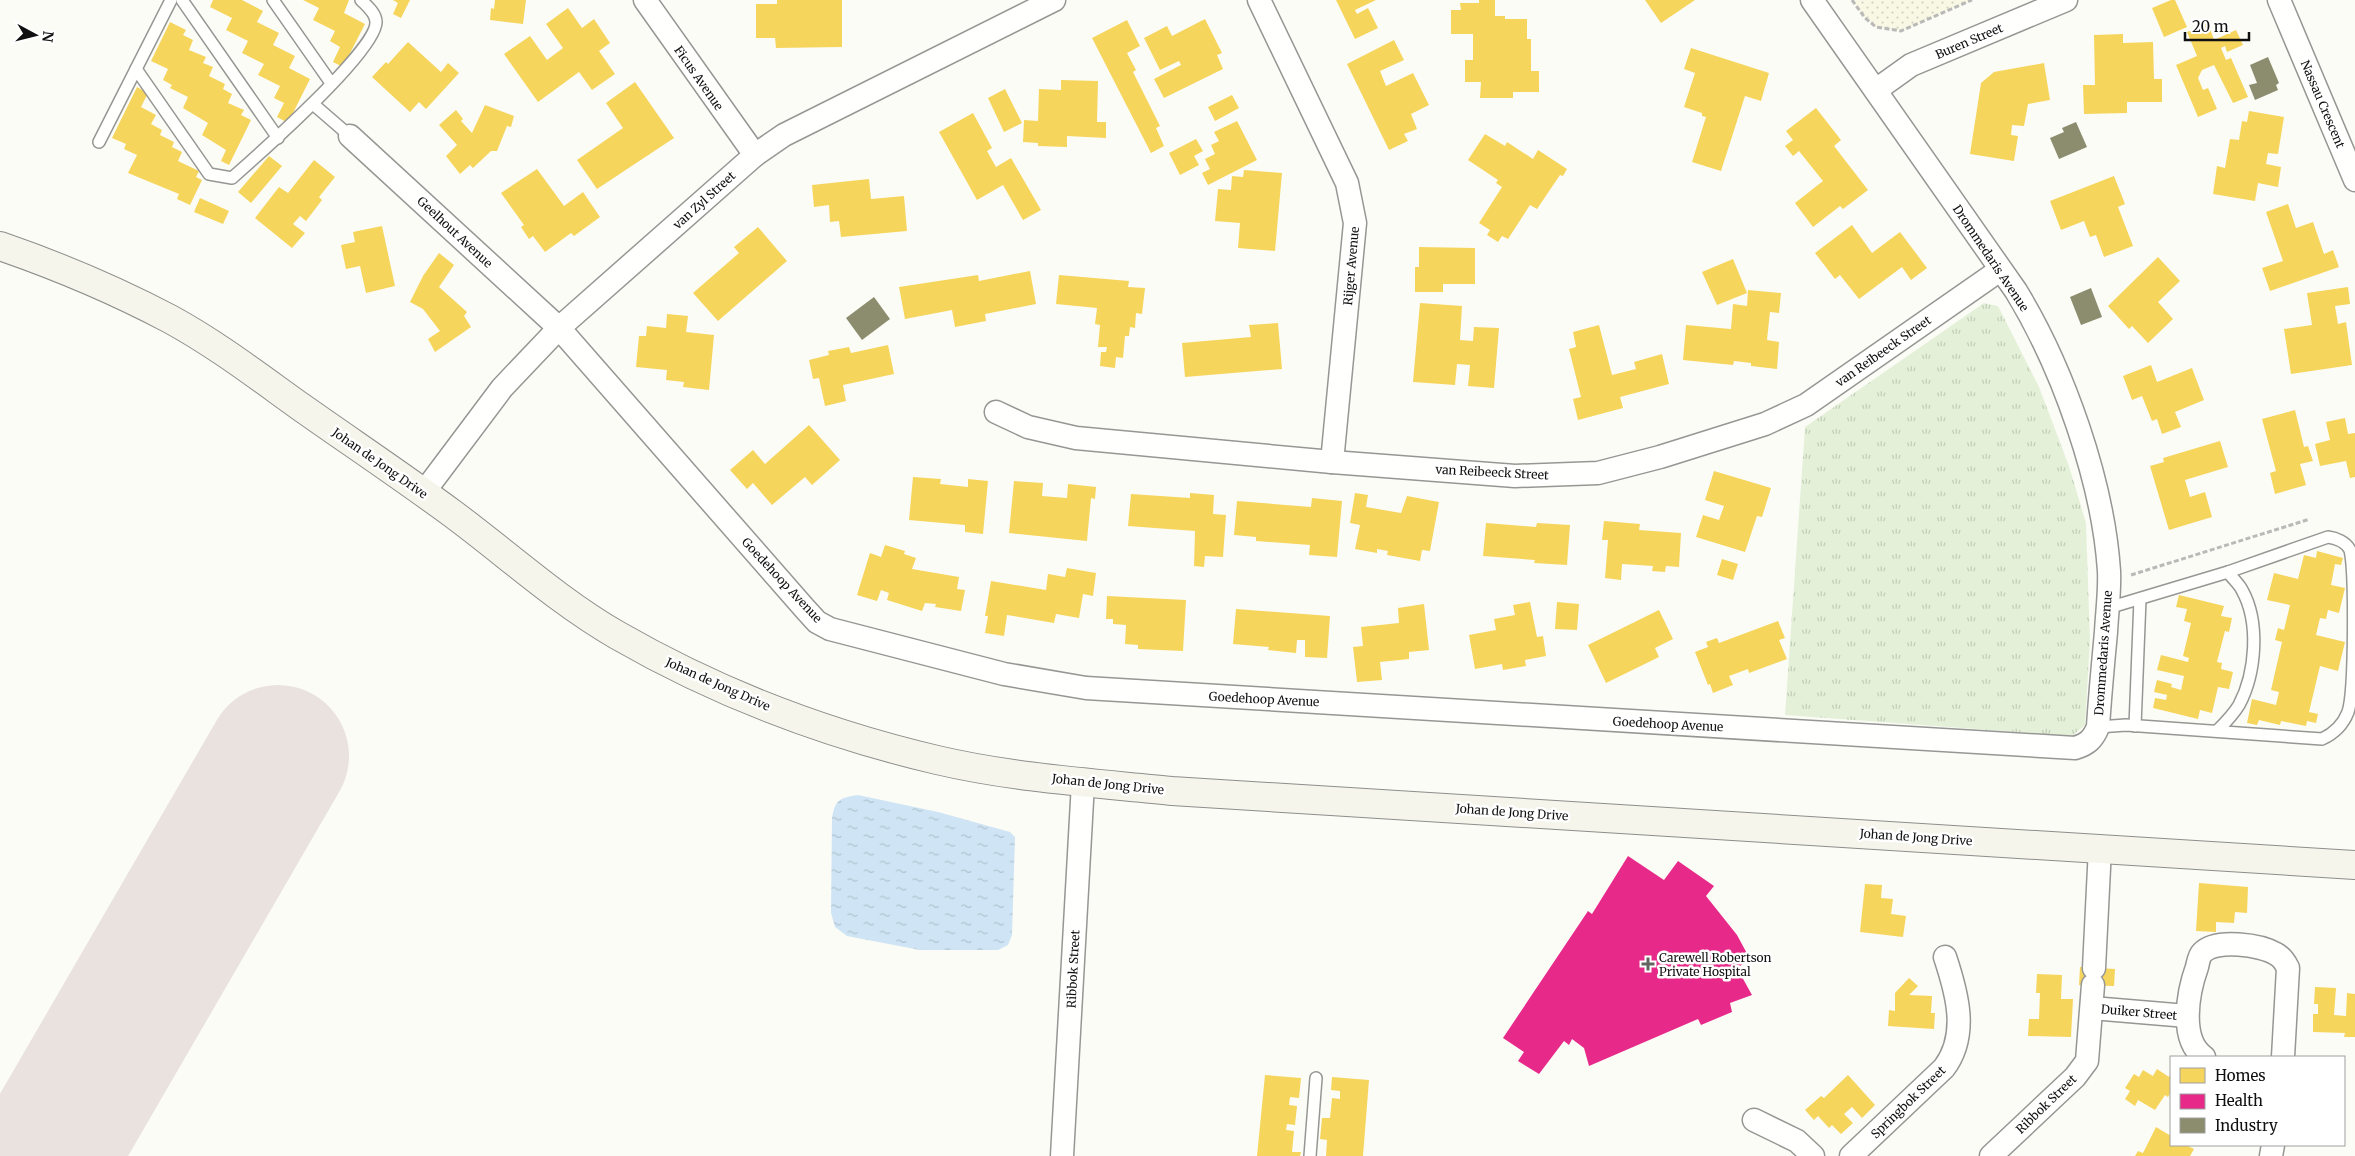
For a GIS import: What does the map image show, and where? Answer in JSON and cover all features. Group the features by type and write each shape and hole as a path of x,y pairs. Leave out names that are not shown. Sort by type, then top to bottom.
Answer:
{"street":[{"name":"Ficus Avenue","path":"645,0 755,155"},
{"name":"van Zyl Street","path":"424,492 502,388 559,328 755,155 784,135 1054,0"},
{"name":"Rijger Avenue","path":"1259,0 1347,184 1354,207 1355,223 1332,462"},
{"name":"Drommedaris Avenue","path":"1812,0 2030,314 2073,416 2102,520 2109,573 2098,727"},
{"name":"Buren Street","path":"1876,90 1911,65 2066,0"},
{"name":"Nassau Crescent","path":"2279,0 2355,180"},
{"name":"Geelhout Avenue","path":"350,136 559,328"},
{"name":"Johan de Jong Drive","path":"0,246 57,266 98,284 180,325 214,346 424,492 577,610 642,648 726,689 823,726 937,760 1083,783 1172,791 2355,865"},
{"name":"van Reibeeck Street","path":"996,412 1028,427 1076,438 1332,462 1516,476 1598,473 1660,458 1765,424 1806,405 2000,270"},
{"name":"Goedehoop Avenue","path":"559,328 817,622 848,635 1004,674 1086,688 1118,691 2075,748 2086,745 2093,738 2098,727"},
{"name":"Ribbok Street","path":"1062,1156 1083,783"},
{"name":"Ribbok Street","path":"1991,1156 2081,1069 2086,1061 2089,1048 2092,1008 2100,848"},
{"name":"Duiker Street","path":"2203,1056 2194,1047 2187,1016 2191,984 2201,954 2210,948 2237,944 2267,949 2277,954 2288,968 2283,1056"},
{"name":"Springbok Street","path":"1851,1156 1944,1068 1952,1058 1956,1046 1959,1004 1945,957"},
{"name":"Duiker Street","path":"2092,1008 2187,1016"},
{"path":"1754,1120 1796,1141 1813,1156"}],"lane":[{"path":"99,142 171,0"},
{"path":"182,0 278,138"},
{"path":"273,0 331,83"},
{"path":"136,69 209,174 232,178 313,104 371,40 374,32 375,18 361,0"},
{"path":"313,104 350,136"},
{"path":"2098,727 2135,726 2322,739 2331,735 2344,720 2353,693 2355,570 2349,548 2337,538 2328,537 2228,572 2108,608"},
{"path":"2217,731 2229,719 2244,691 2250,664 2254,627 2242,589 2228,572"},
{"path":"2135,726 2140,599"},
{"path":"1310,1156 1316,1078"}],"path":[{"path":"1852,0 1864,18 1876,27 1901,31 1972,0"},
{"path":"2109,573 2130,575 2310,519"}],"green space":[{"path":"1852,0 1972,0 1901,31 1876,27 1865,18"},
{"path":"1984,303 1998,306 2039,387 2069,466 2086,523 2090,640 2085,725 2072,736 1785,715 1805,427"}],"water":[{"path":"858,795 938,812 1010,832 1015,837 1012,935 1008,945 998,950 920,950 847,936 835,927 831,913 832,818 839,800"}],"building: Homes":[{"path":"213,0 242,0 263,11 257,22 279,33 273,45 295,56 289,68 310,79 288,123 277,117 284,103 274,98 280,86 258,75 264,64 242,53 248,41 226,30 232,18 210,7"},
{"path":"303,0 349,0 344,13 365,24 343,67 333,62 340,47 330,41 335,31 313,20 319,8"},
{"path":"393,0 410,0 401,18 393,14 398,3"},
{"path":"495,0 526,0 523,24 490,20 491,8 494,9"},
{"path":"777,0 842,0 842,47 776,48 775,38 756,38 756,4 777,4"},
{"path":"1336,0 1376,0 1355,10 1357,14 1368,8 1378,28 1355,39"},
{"path":"1479,0 1495,0 1495,16 1505,16 1505,19 1527,19 1527,39 1531,39 1531,71 1539,71 1539,92 1513,92 1513,98 1480,98 1481,82 1465,82 1465,60 1473,60 1473,34 1451,34 1451,10 1461,10 1460,3 1479,3"},
{"path":"1645,0 1695,0 1661,23"},
{"path":"2175,0 2187,27 2164,37 2152,8"},
{"path":"568,8 582,28 594,19 610,43 599,51 615,74 592,90 579,72 538,102 504,54 530,36 547,60 563,48 546,24"},
{"path":"1205,19 1222,53 1217,55 1223,69 1164,98 1154,79 1181,65 1179,61 1160,70 1144,38 1167,26 1172,36"},
{"path":"1127,20 1140,46 1127,53 1136,70 1133,72 1160,126 1156,128 1164,146 1151,153 1092,38"},
{"path":"170,22 186,30 183,35 193,40 189,50 206,57 203,63 213,67 209,76 225,84 223,89 232,94 228,103 244,110 241,115 251,120 229,165 221,161 226,150 202,135 208,123 183,108 188,97 170,88 172,85 163,80 168,69 151,61"},
{"path":"2208,23 2214,40 2236,30 2243,45 2227,52 2225,46 2221,48 2226,60 2231,58 2248,97 2233,103 2214,65 2202,70 2198,78 2203,90 2208,88 2217,109 2198,117 2176,65 2197,56 2187,32"},
{"path":"2123,34 2123,43 2153,42 2154,79 2162,79 2162,102 2127,102 2127,113 2084,114 2083,85 2095,85 2094,35"},
{"path":"1394,40 1404,60 1380,71 1386,86 1413,73 1429,105 1411,114 1417,129 1404,134 1408,141 1389,150 1347,64"},
{"path":"408,42 441,72 448,63 459,73 426,109 419,102 410,112 372,77 386,62 388,64"},
{"path":"1691,48 1769,73 1761,101 1745,96 1721,171 1692,162 1706,117 1702,116 1702,113 1684,107 1695,73 1684,69"},
{"path":"2044,63 2050,100 2028,104 2024,126 2012,125 2011,135 2018,136 2014,161 1970,154 1981,83 1994,72"},
{"path":"1061,80 1098,81 1097,122 1106,122 1106,138 1067,136 1067,147 1038,146 1038,143 1023,142 1024,120 1038,121 1039,89 1061,90"},
{"path":"635,82 674,138 597,189 577,160 623,128 606,103"},
{"path":"137,87 148,93 141,107 156,115 151,124 162,130 160,135 174,142 172,147 182,152 178,161 199,171 196,177 202,180 190,205 177,199 179,194 128,173 137,155 124,149 126,144 112,138"},
{"path":"1005,89 1022,123 1004,132 988,98"},
{"path":"1232,95 1239,108 1215,121 1208,107"},
{"path":"485,105 514,116 511,127 507,126 497,151 491,151 473,168 470,165 460,174 446,156 457,145 439,125 456,110 463,119 461,121 472,133"},
{"path":"1816,108 1841,140 1834,146 1868,190 1843,209 1840,206 1813,227 1795,203 1823,181 1799,151 1793,156 1785,146 1793,140 1786,131"},
{"path":"2249,111 2284,117 2278,154 2268,153 2266,164 2281,167 2278,187 2258,183 2255,201 2213,194 2217,166 2225,168 2230,139 2239,140 2242,121 2247,122"},
{"path":"973,113 992,148 987,151 996,167 1011,158 1041,210 1023,220 1003,185 977,200 939,132"},
{"path":"1237,121 1257,160 1208,185 1202,173 1210,169 1205,159 1215,154 1211,145 1219,141 1214,132"},
{"path":"1485,134 1505,146 1507,142 1533,159 1538,150 1567,169 1563,176 1560,175 1537,209 1530,205 1508,239 1502,236 1498,242 1487,235 1490,230 1479,223 1502,187 1496,183 1498,180 1468,160"},
{"path":"1196,139 1203,151 1194,156 1199,165 1180,175 1169,153"},
{"path":"269,156 282,166 251,203 238,192"},
{"path":"314,160 335,177 319,197 322,200 306,221 300,216 293,224 305,233 292,248 255,218 279,187 288,193"},
{"path":"537,169 564,206 583,192 600,217 574,236 571,233 545,252 533,236 529,239 521,227 524,225 501,193"},
{"path":"1244,170 1282,173 1275,251 1238,248 1240,223 1215,221 1218,189 1231,190 1232,176 1243,177"},
{"path":"2114,176 2125,204 2118,207 2133,246 2104,257 2096,235 2090,237 2084,221 2061,230 2050,201"},
{"path":"869,179 871,199 904,196 907,231 841,237 839,221 830,222 829,205 814,207 812,185"},
{"path":"200,198 229,211 223,224 194,212"},
{"path":"2288,204 2296,228 2313,222 2324,254 2333,250 2339,267 2270,291 2262,268 2283,261 2266,212"},
{"path":"1852,225 1872,253 1900,232 1927,268 1911,280 1902,267 1859,299 1840,275 1835,279 1815,253"},
{"path":"382,226 395,286 366,293 360,266 346,269 341,245 355,242 353,232"},
{"path":"758,227 787,261 718,321 693,293 739,253 734,247"},
{"path":"1419,247 1475,248 1475,284 1443,284 1443,292 1415,292 1415,267 1419,267"},
{"path":"439,253 454,265 439,287 467,312 464,316 471,327 435,352 428,339 440,331 423,309 410,302 423,276"},
{"path":"2158,257 2180,281 2158,302 2173,319 2148,343 2132,326 2129,329 2108,306"},
{"path":"1733,259 1747,293 1717,305 1702,272"},
{"path":"1030,271 1036,304 985,314 986,321 955,327 952,310 905,319 899,287 978,275 979,281"},
{"path":"1059,275 1129,281 1128,287 1145,288 1142,314 1136,313 1135,328 1130,327 1129,336 1125,336 1123,358 1116,357 1115,368 1100,366 1101,352 1106,352 1107,347 1098,347 1100,325 1095,324 1097,308 1056,304"},
{"path":"2348,287 2350,304 2335,306 2338,324 2346,322 2352,365 2291,374 2284,329 2312,325 2307,293"},
{"path":"1748,290 1781,293 1779,313 1770,312 1767,340 1779,342 1777,369 1751,366 1751,363 1734,361 1733,365 1683,360 1686,325 1731,329 1733,304 1747,306"},
{"path":"1420,303 1462,306 1460,340 1473,341 1474,327 1499,328 1494,388 1468,386 1470,365 1457,364 1455,385 1413,382"},
{"path":"667,314 688,316 686,332 714,335 709,390 683,387 684,382 666,380 667,370 636,367 639,336 646,336 647,326 666,328"},
{"path":"1278,323 1282,369 1185,377 1182,343 1251,337 1249,325"},
{"path":"1599,325 1612,375 1636,369 1634,362 1662,354 1669,384 1620,397 1623,408 1578,420 1573,399 1581,397 1569,349 1576,347 1573,332"},
{"path":"888,345 894,374 843,385 846,401 825,406 819,378 813,379 809,360 829,355 828,351 849,347 851,353"},
{"path":"2151,365 2157,382 2192,368 2204,400 2175,412 2181,427 2162,434 2157,419 2152,421 2142,396 2132,400 2123,376"},
{"path":"2295,410 2304,447 2308,446 2313,461 2300,464 2306,485 2275,494 2270,473 2276,471 2262,419"},
{"path":"2345,418 2348,434 2355,433 2355,477 2350,478 2346,461 2320,466 2315,444 2330,440 2326,422"},
{"path":"809,425 840,460 812,485 805,477 772,505 753,483 747,489 730,470 753,450 765,464"},
{"path":"2220,441 2228,467 2185,480 2190,497 2205,492 2212,517 2169,530 2150,466 2164,462 2163,458"},
{"path":"1714,471 1771,488 1762,517 1757,516 1745,552 1696,537 1703,515 1719,520 1724,506 1705,500"},
{"path":"913,477 941,479 940,484 968,487 968,479 988,481 983,534 965,532 965,525 909,520"},
{"path":"1014,481 1043,483 1042,496 1067,498 1068,484 1096,487 1095,499 1091,498 1087,541 1009,533"},
{"path":"1190,493 1214,495 1213,514 1226,515 1223,557 1205,556 1204,567 1194,566 1195,531 1128,526 1131,494 1190,498"},
{"path":"1355,493 1368,495 1366,507 1401,513 1407,496 1439,502 1430,551 1422,550 1420,561 1387,555 1388,551 1377,549 1377,553 1355,549 1360,525 1350,523"},
{"path":"1312,498 1342,501 1337,557 1309,555 1310,545 1256,541 1256,537 1234,535 1237,501 1311,507"},
{"path":"1604,521 1640,524 1639,530 1681,533 1679,567 1666,566 1665,572 1652,571 1653,566 1622,564 1621,580 1605,578 1608,540 1602,540"},
{"path":"1486,523 1536,527 1537,523 1570,525 1567,565 1534,563 1535,560 1483,556"},
{"path":"885,545 905,551 904,554 916,558 912,569 959,577 957,589 965,590 961,611 935,607 936,604 925,603 922,611 887,600 889,593 881,590 877,601 857,595 870,553 881,557"},
{"path":"2317,551 2343,558 2341,565 2335,564 2331,585 2345,588 2339,613 2328,610 2326,619 2320,618 2316,635 2345,642 2338,671 2320,666 2309,712 2318,714 2316,723 2307,721 2306,726 2281,721 2280,725 2259,720 2257,725 2247,723 2252,699 2276,705 2279,692 2271,690 2282,642 2275,640 2278,628 2284,630 2290,605 2267,600 2274,573 2298,579 2304,555 2316,558"},
{"path":"1722,559 1738,564 1733,580 1717,575"},
{"path":"1067,568 1096,573 1093,596 1083,594 1079,618 1056,614 1054,623 1007,615 1004,636 985,633 988,616 985,616 991,581 1046,590 1048,574 1065,577"},
{"path":"2179,595 2224,606 2221,616 2232,618 2229,632 2225,631 2217,662 2222,663 2221,669 2233,672 2229,689 2218,687 2212,713 2200,710 2198,719 2153,708 2155,698 2166,700 2167,695 2154,692 2157,680 2172,684 2171,687 2181,690 2184,676 2157,670 2161,655 2188,662 2189,658 2183,656 2191,623 2184,621 2187,609 2176,607"},
{"path":"1107,596 1186,600 1183,651 1138,649 1138,645 1125,644 1126,625 1113,624 1113,619 1106,619"},
{"path":"1530,602 1537,637 1543,636 1546,656 1525,660 1526,666 1503,670 1502,664 1475,669 1469,635 1496,630 1494,619 1515,615 1513,605"},
{"path":"1557,602 1579,604 1577,630 1555,629"},
{"path":"1424,604 1429,650 1409,652 1409,659 1380,662 1382,680 1357,682 1353,647 1363,646 1361,627 1399,623 1398,608"},
{"path":"1236,609 1330,616 1327,658 1305,657 1305,640 1297,640 1296,653 1268,650 1269,647 1233,644"},
{"path":"1659,610 1673,639 1655,648 1659,657 1606,683 1588,645"},
{"path":"1778,621 1785,638 1779,640 1787,659 1749,673 1748,669 1729,676 1733,685 1713,693 1695,652 1708,647 1706,642 1717,638 1719,643"},
{"path":"2199,883 2248,887 2247,913 2235,912 2234,923 2216,922 2216,932 2196,931"},
{"path":"1865,884 1882,885 1881,898 1893,899 1891,914 1906,916 1903,937 1860,932"},
{"path":"2080,967 2115,969 2114,986 2079,985"},
{"path":"2037,974 2062,975 2061,999 2073,999 2071,1037 2028,1036 2029,1019 2039,1019 2040,993 2036,993"},
{"path":"1909,978 1918,986 1909,995 1932,996 1931,1013 1935,1013 1934,1029 1888,1026 1889,1010 1895,1011 1895,993"},
{"path":"2315,987 2336,988 2334,1015 2346,1016 2347,993 2355,994 2355,1037 2344,1037 2345,1033 2313,1032 2313,1014 2318,1014 2318,1004 2314,1004"},
{"path":"2157,1069 2169,1077 2170,1074 2170,1094 2168,1097 2165,1095 2155,1110 2138,1100 2135,1106 2125,1099 2130,1091 2125,1088 2134,1074 2139,1077 2143,1070 2153,1076"},
{"path":"1265,1075 1301,1078 1299,1098 1290,1097 1289,1105 1297,1106 1295,1125 1287,1124 1286,1130 1294,1131 1292,1152 1301,1152 1300,1156 1257,1156"},
{"path":"1848,1075 1875,1105 1862,1118 1852,1107 1844,1114 1853,1123 1841,1134 1832,1125 1829,1128 1818,1116 1814,1120 1805,1110 1821,1096 1824,1098"},
{"path":"1332,1077 1369,1080 1363,1156 1326,1156 1327,1140 1320,1139 1322,1118 1330,1118 1332,1098 1340,1099 1340,1091 1331,1090"},
{"path":"2156,1127 2170,1135 2170,1146 2188,1146 2194,1149 2190,1156 2135,1156 2138,1151 2143,1153"}],"building: Health":[{"name":"Carewell Robertson Private Hospital","path":"1628,856 1664,880 1678,861 1714,886 1706,896 1737,935 1750,959 1737,968 1752,995 1730,1003 1732,1012 1701,1025 1698,1019 1589,1066 1584,1048 1572,1039 1569,1045 1564,1041 1539,1074 1518,1061 1524,1052 1503,1038 1588,911 1592,914"}],"building: Industry":[{"path":"2268,57 2279,83 2276,85 2278,90 2255,100 2249,85 2257,83 2250,65"},
{"path":"2076,122 2087,147 2059,159 2050,138 2064,132 2062,128"},
{"path":"2091,288 2102,317 2081,325 2070,297"},
{"path":"874,297 890,319 862,340 846,318"}],"runway":[{"path":"46,1156 278,756"}],"place":[{"name":"Carewell Robertson Private Hospital","path":"1648,964"}]}
